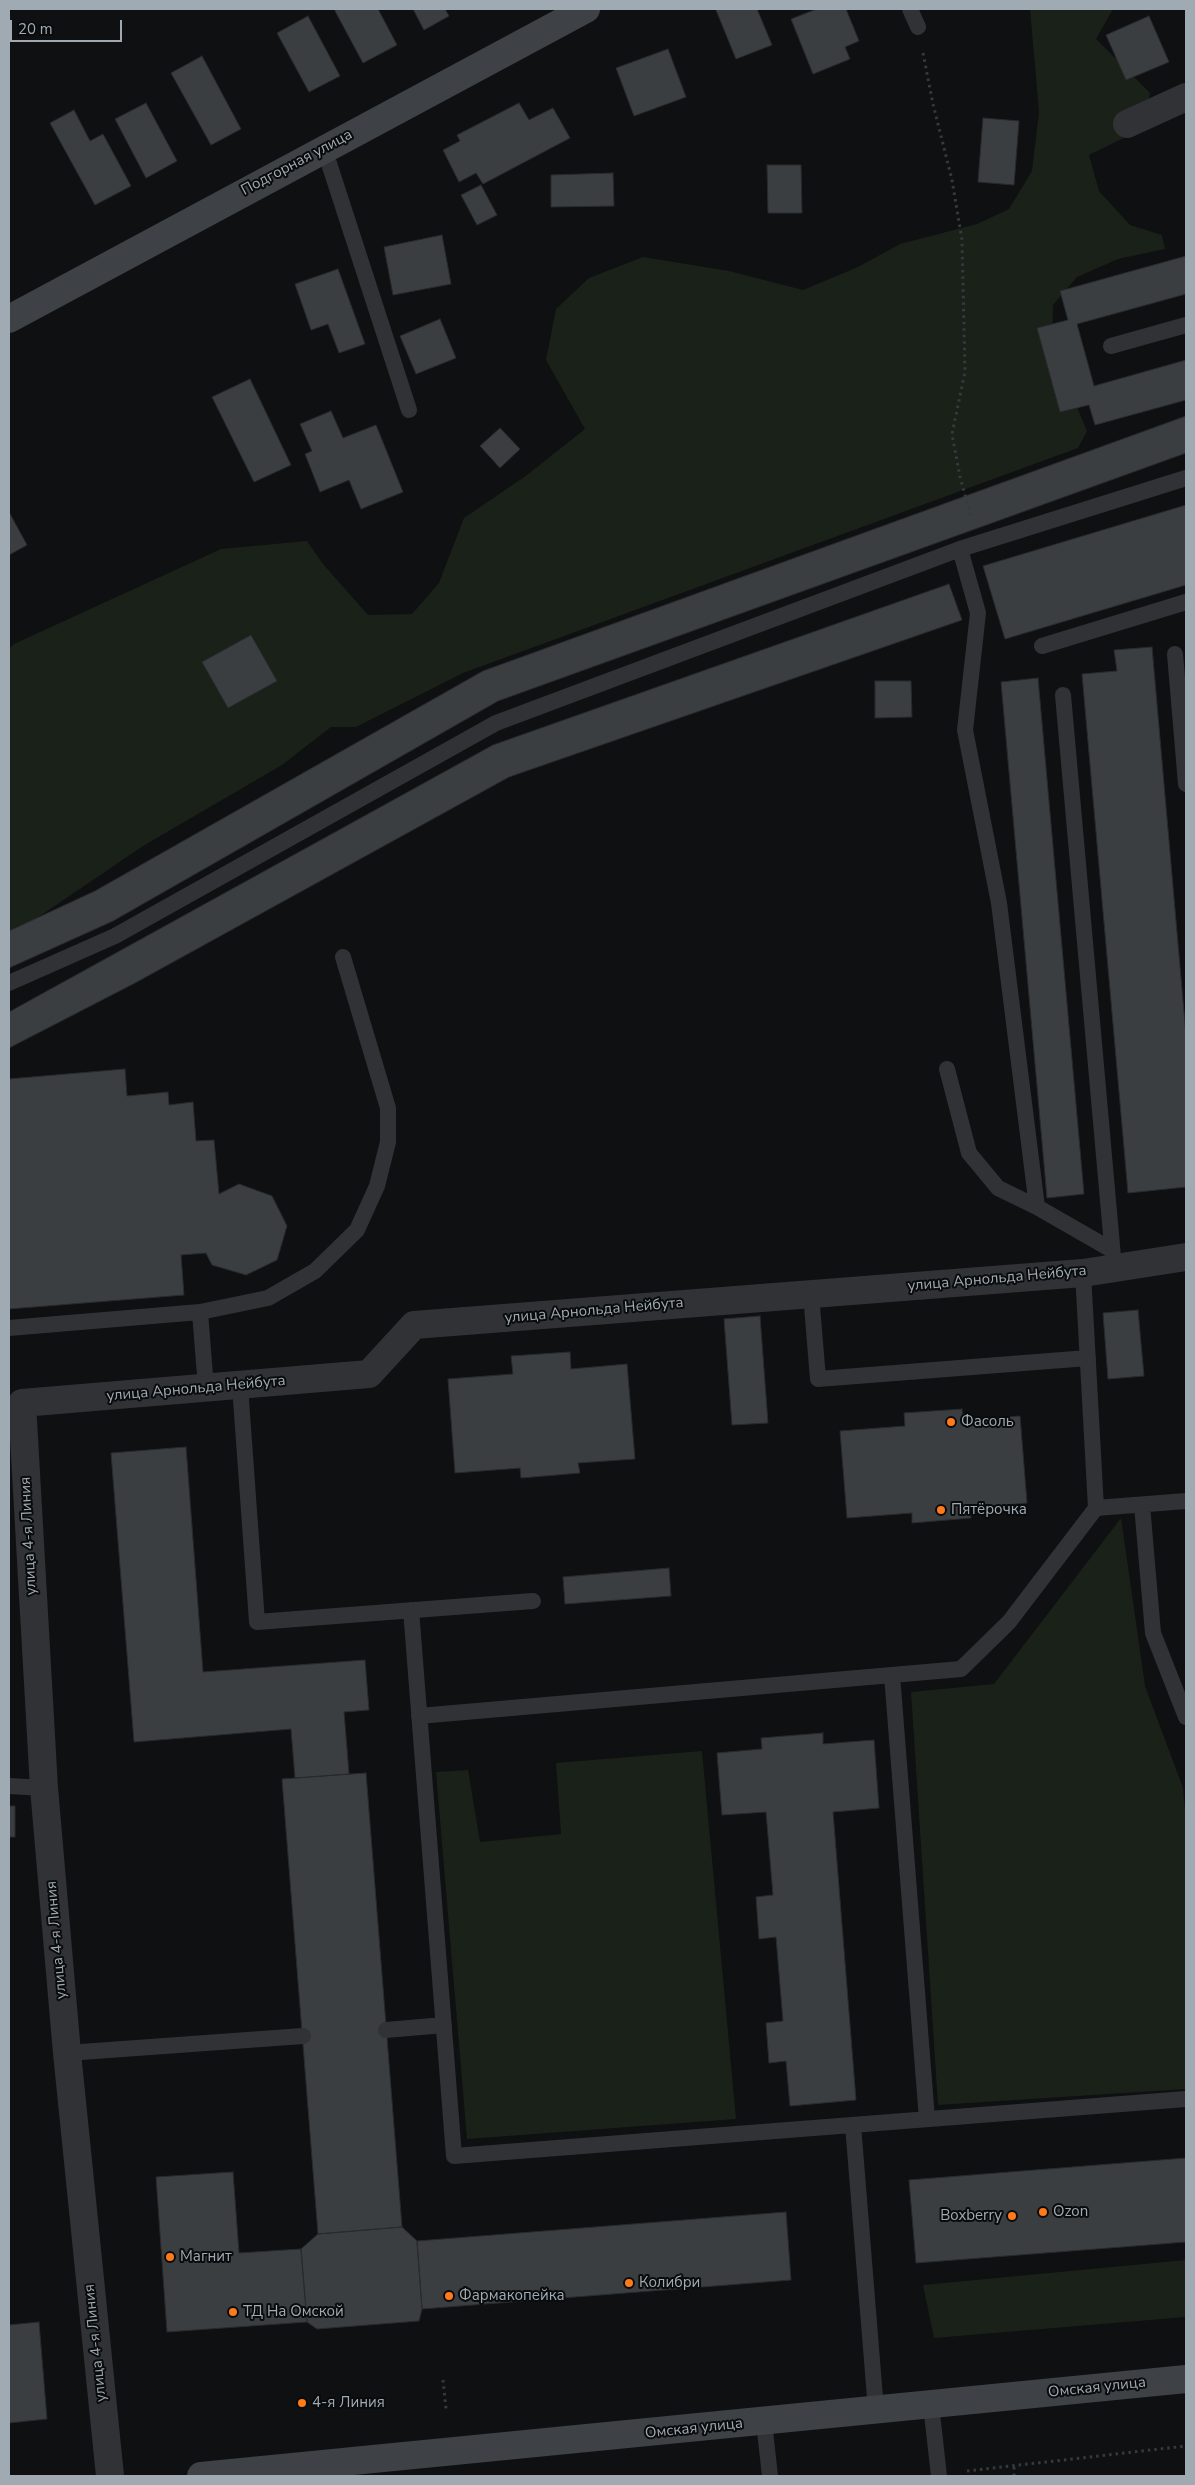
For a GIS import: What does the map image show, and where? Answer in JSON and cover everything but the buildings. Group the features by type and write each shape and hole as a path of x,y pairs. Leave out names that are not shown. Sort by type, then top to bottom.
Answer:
{"main road":[{"name":"Подгорная улица","path":"9,319 324,148 586,9"},
{"name":"Омская улица","path":"201,2476 383,2467 764,2422 1186,2379"}],"street":[{"path":"1127,124 1186,96"},
{"name":"улица Арнольда Нейбута","path":"15,1404 369,1374 414,1325 1083,1273 1113,1259 1186,1257"},
{"name":"улица 4-я Линия","path":"15,1404 44,1788 67,2053 110,2476"}],"lane":[{"path":"910,9 918,27"},
{"path":"324,148 409,410"},
{"path":"1111,346 1186,325"},
{"path":"9,983 114,936 496,723 960,549 1186,478"},
{"path":"960,549 978,613 965,730 999,902 1037,1207"},
{"path":"1042,646 1186,602"},
{"path":"1174,654 1186,784"},
{"path":"1063,695 1113,1259"},
{"path":"9,1328 200,1312 268,1298 315,1271 357,1230 377,1186 388,1142 388,1108 343,957"},
{"path":"947,1069 969,1152 998,1188 1037,1207 1113,1259"},
{"path":"419,1716 961,1669 1009,1622 1096,1508 1083,1273"},
{"path":"811,1294 818,1379 1088,1358"},
{"path":"200,1312 206,1388"},
{"path":"240,1386 257,1622 533,1601"},
{"path":"1096,1508 1186,1501"},
{"path":"1142,1505 1153,1633 1186,1718"},
{"path":"411,1610 454,2156 1186,2099"},
{"path":"892,1675 927,2119"},
{"path":"9,1786 44,1788"},
{"path":"386,2030 444,2025"},
{"path":"67,2053 302,2036"},
{"path":"853,2125 876,2410"},
{"path":"931,2405 939,2475"},
{"path":"764,2422 770,2476"}],"path":[{"path":"918,27 932,104 952,180 962,240 965,372 952,434 960,477 979,543"},
{"path":"443,2380 446,2409"},
{"path":"939,2475 1186,2446"},
{"path":"1014,2467 1014,2476"}],"shaded area":[{"path":"1030,9 1113,9 1096,39 1150,93 1144,128 1089,155 1099,191 1130,225 1162,235 1165,249 1118,259 1077,277 1053,305 1052,348 1087,431 1078,448 463,673 356,727 331,727 282,765 143,846 9,937 9,649 14,644 221,549 307,541 323,564 368,615 412,614 439,583 464,518 527,475 585,429 546,360 556,309 589,278 643,257 729,271 803,290 858,267 900,244 977,224 1009,209 1032,171 1039,112"},
{"path":"1121,1518 1145,1686 1183,1788 1186,1822 1186,2089 938,2105 911,1692 994,1684"},
{"path":"702,1751 736,2119 467,2139 436,1772 468,1770 480,1842 561,1834 556,1763"},
{"path":"1186,2260 1186,2317 934,2338 923,2285"}],"place":[{"name":"Фасоль","path":"951,1422"},
{"name":"Пятёрочка","path":"941,1510"},
{"name":"Ozon","path":"1043,2212"},
{"name":"Boxberry","path":"1012,2216"},
{"name":"Магнит","path":"170,2257"},
{"name":"Колибри","path":"629,2283"},
{"name":"Фармакопейка","path":"449,2296"},
{"name":"ТД На Омской","path":"233,2312"},
{"name":"4-я Линия","path":"302,2403"}]}
